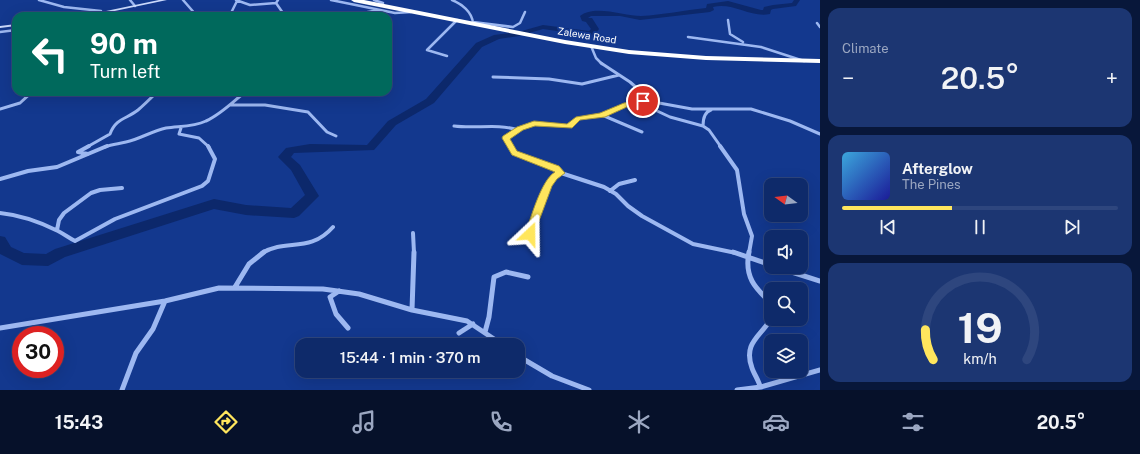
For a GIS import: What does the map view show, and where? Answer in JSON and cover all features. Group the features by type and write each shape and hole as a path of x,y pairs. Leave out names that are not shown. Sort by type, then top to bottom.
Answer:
{"highway":[{"name":"Zalewa Road","path":"354,0 380,8 412,12 629,52 706,58 820,61"}],"main road":[{"path":"110,12 165,0"},
{"path":"0,27 12,26"}],"street":[{"path":"40,0 59,6 97,10 100,12"},
{"path":"130,0 135,6"},
{"path":"183,0 194,12"},
{"path":"276,4 278,0"},
{"path":"331,0 380,8"},
{"path":"363,12 380,8 383,3 374,0"},
{"path":"452,0 459,3 470,15 473,23 515,27 520,22 525,12"},
{"path":"232,11 237,1 256,5 276,4"},
{"path":"276,4 282,12"},
{"path":"447,56 427,50 457,20"},
{"path":"728,20 729,35 751,45"},
{"path":"817,23 820,28"},
{"path":"0,32 12,30"},
{"path":"688,37 751,45 773,50 806,61"},
{"path":"591,46 600,64 639,88 654,102"},
{"path":"493,77 549,79 582,84 619,75"},
{"path":"0,109 20,103 28,96"},
{"path":"89,154 78,152 110,134 113,126 125,117 137,111 153,96"},
{"path":"0,179 28,171 58,167 111,144 126,142 152,132 168,128 181,128 209,120 240,96"},
{"path":"638,102 670,117 703,126 709,130 738,170 744,214 752,236 748,257 748,267 754,287 764,296"},
{"path":"764,263 730,251 693,244 642,216 604,187 561,173 556,168 514,153 506,138 518,130 534,123 569,126 578,118 602,115 638,102 654,102 682,108 751,109 790,121 820,134"},
{"path":"229,105 265,105 308,112 327,132 336,136"},
{"path":"703,126 703,118 705,114 708,111 716,109"},
{"path":"602,115 642,132"},
{"path":"454,126 468,128 505,126 518,130"},
{"path":"0,214 14,215 57,230 72,240 78,240 115,219 180,196 206,184 215,159 209,147 199,138 179,134 181,128"},
{"path":"530,234 548,186 553,177 561,173"},
{"path":"610,191 619,184 635,180"},
{"path":"57,230 59,220 64,213 91,193 100,190 122,188"},
{"path":"235,287 244,270 264,252 271,249 314,243 327,236 333,227"},
{"path":"412,310 414,266 413,233"},
{"path":"484,332 489,317 494,277 500,272 507,271 528,277"},
{"path":"798,274 820,281"},
{"path":"0,328 165,301 219,288 235,287 323,289 360,294 412,310 473,324 493,338"},
{"path":"339,291 330,297 336,314 348,328"},
{"path":"122,390 136,353 153,329 165,301"},
{"path":"459,333 473,324"},
{"path":"759,388 750,367 748,353 752,342 765,326"},
{"path":"525,361 534,368 558,380 589,390"},
{"path":"737,390 759,388 820,370"}],"waterway":[{"path":"522,32 543,27 591,34 595,29 589,20 585,19 584,16 591,14 620,14 640,18 710,10 709,5 722,3 756,12 767,12 767,9 773,7 794,5 797,0"},
{"path":"0,241 6,251 22,259 48,260 60,253 214,204 246,210 294,213 312,196 296,168 284,157 290,150 310,148 370,148 392,123 430,101 479,45 497,37 519,34"}],"route":[{"path":"530,234 548,186 553,177 561,173 556,168 514,153 506,138 520,128 534,123 554,126 569,126 578,118 602,115 627,105 643,101"}]}
